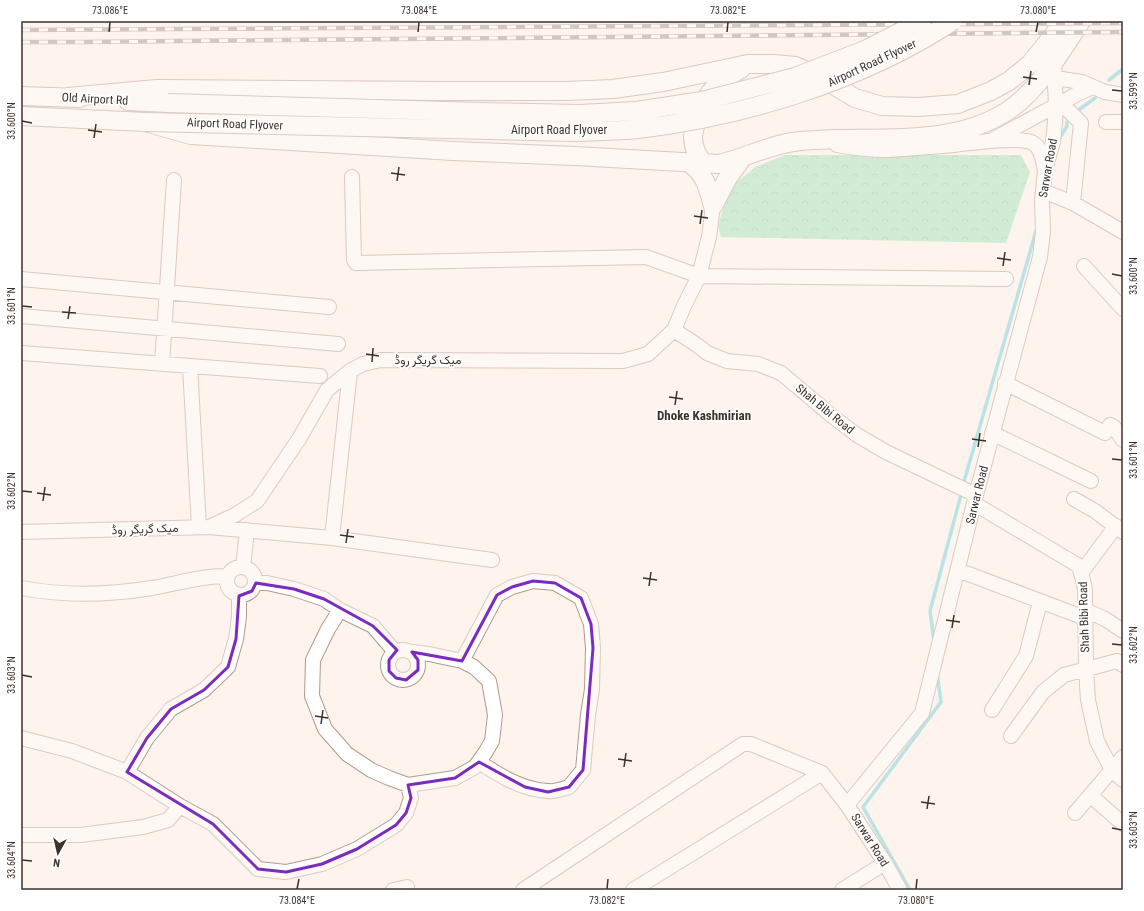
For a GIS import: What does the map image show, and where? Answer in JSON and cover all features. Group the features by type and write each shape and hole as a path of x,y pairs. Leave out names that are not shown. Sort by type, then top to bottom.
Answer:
{"main road":[{"name":"Airport Road Flyover","path":"168,103 580,114 637,112 702,101 796,77 865,50 922,21"},
{"name":"Airport Road Flyover","path":"144,122 574,132 637,129 707,118 794,96 829,84 859,71 897,53 953,21"},
{"path":"68,97 157,89 568,91 614,89 663,82 748,64 772,64 796,66 820,77 856,98 882,106 918,107 958,104 991,91 1014,77 1030,64 1062,21"},
{"path":"144,122 191,135 718,164 729,162 768,148 792,142 910,138 968,128 995,118 1009,109 1039,81 1054,70 1081,21"},
{"name":"میک گریگر روڈ","path":"713,206 709,190 697,163 701,161 695,149 693,137 695,126 703,106 714,89 731,74 748,64"},
{"name":"Old Airport Rd","path":"21,96 68,97 168,103"},
{"path":"958,104 968,128"},
{"name":"Old Airport Rd","path":"21,116 144,122"},
{"name":"میک گریگر روڈ","path":"713,206 724,184 743,157"}],"street":[{"path":"1054,70 1105,92 1123,95"},
{"name":"Sarwar Road","path":"900,890 885,863 847,805 922,713 992,433 1040,257 1045,170 1053,142 1056,106 1054,70"},
{"path":"991,141 1093,87"},
{"path":"1056,106 1066,108 1082,123 1073,203"},
{"path":"1106,122 1123,122"},
{"path":"808,141 862,149 886,150 991,141 1019,141 1033,143 1037,146 1041,153 1045,170"},
{"path":"352,177 354,260 356,263 646,257 699,276 1006,279"},
{"path":"162,364 174,180"},
{"path":"1043,191 1073,203 1123,231"},
{"name":"میک گریگر روڈ","path":"21,532 204,527 235,515 257,501 300,439 328,390 350,371 363,364 381,360 624,361 648,354 674,330 699,276 709,238 713,206"},
{"path":"1084,266 1123,309"},
{"path":"21,279 329,307"},
{"path":"21,316 338,344"},
{"name":"Shah Bibi Road","path":"674,330 707,353 727,360 758,364 781,373 857,435 975,499 1079,566 1085,590 1088,700 1097,741 1112,770 1123,780"},
{"path":"22,354 320,376"},
{"path":"190,366 204,527 332,538 492,560"},
{"path":"332,538 350,371"},
{"path":"1005,383 1105,433 1110,425 1114,427 1123,440"},
{"path":"992,433 1091,480"},
{"path":"1074,499 1095,511 1119,529 1081,573"},
{"path":"243,567 247,530"},
{"path":"243,567 247,568 254,574 256,583 252,591 244,596 238,596 234,594 228,586 228,576 234,569 243,567"},
{"path":"958,570 1040,602 1105,619 1123,631"},
{"path":"21,588 56,592 105,593 140,590 177,584 210,576 228,576"},
{"path":"462,661 497,595 512,587 533,581 555,583 581,598 590,624 593,648 592,689 588,714 583,770 569,787 548,792 525,787 496,774 479,762"},
{"path":"256,583 302,591 324,598 340,610 373,626 395,652"},
{"path":"127,772 147,738 171,709 204,690 228,667 236,639 239,617 238,596"},
{"path":"992,710 1026,656 1040,602"},
{"path":"340,610 328,629 313,660 312,696 324,729 347,754 371,770 408,785 455,778 475,767 492,741 495,715 489,681 474,667 462,661 403,649 395,652 389,660 389,670 396,678 406,680 415,675 418,670 418,660 412,652"},
{"path":"1011,736 1044,692 1064,675 1117,660 1123,665"},
{"path":"21,738 72,751 127,772 180,806 213,824 258,869 286,872 322,864 357,850 396,825 406,813 411,798 408,785"},
{"path":"523,890 742,744 751,744 822,773 847,805"},
{"path":"1075,813 1123,757"},
{"path":"633,890 651,885 822,773"},
{"path":"1090,795 1123,824"},
{"path":"21,835 81,835 143,827 168,820 180,806"},
{"path":"842,890 885,863"},
{"path":"393,890 407,887"}],"highlighted area":[{"path":"533,581 555,583 581,598 591,624 593,648 583,770 569,787 548,792 525,787 479,762 455,778 408,785 411,798 406,813 396,825 357,849 322,864 286,872 258,869 213,824 127,772 147,738 171,709 204,690 228,667 236,639 239,596 252,591 256,583 294,589 324,599 373,626 397,650 389,660 389,671 396,678 406,680 418,670 418,660 412,652 462,661 497,595 512,587"}],"green space":[{"path":"785,155 1021,155 1030,172 1006,243 721,237 718,225 730,188 755,167"}],"waterway":[{"path":"1109,80 1123,69"},
{"path":"1080,109 1095,98"},
{"path":"1059,139 1067,126 1067,122"},
{"path":"963,485 1036,231"},
{"path":"934,641 930,611 962,491"},
{"path":"910,890 863,807 941,702 937,673"}],"railway":[{"path":"21,30 1123,23"},
{"path":"21,42 1123,32"}],"district":[{"name":"Dhoke Kashmirian","path":"704,415"}]}
